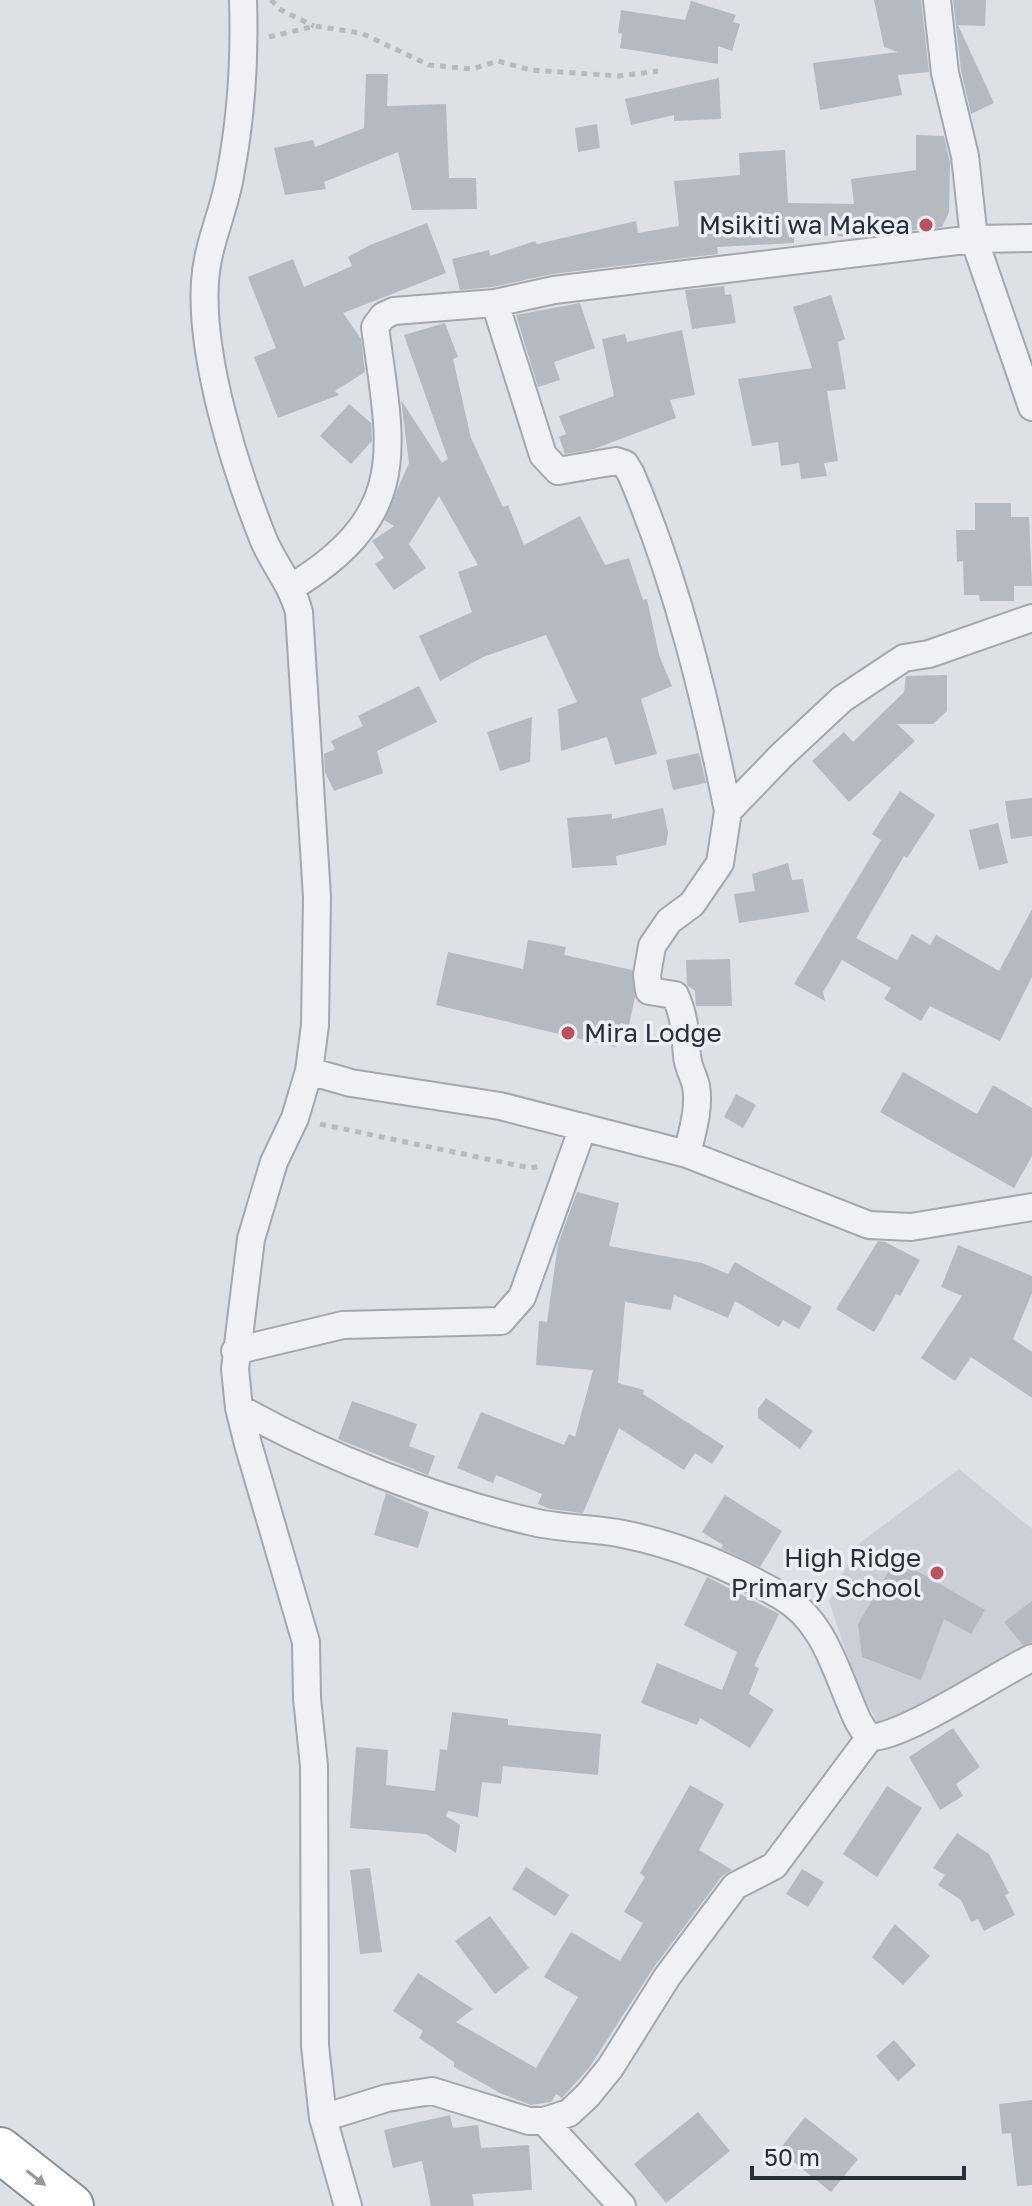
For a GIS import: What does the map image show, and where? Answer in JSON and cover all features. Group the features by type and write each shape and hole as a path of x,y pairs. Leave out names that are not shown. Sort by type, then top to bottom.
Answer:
{"highway":[{"path":"0,2150 71,2206"}],"street":[{"path":"243,0 244,42 230,179 209,249 205,283 206,322 215,380 244,485 266,545 292,587 299,612 317,897 315,1025 309,1071 295,1118 274,1162 251,1239 235,1351 239,1408 306,1642 307,1698 314,1766 315,2046 323,2118 348,2206"},
{"path":"937,0 945,73 965,156 974,239 1032,407"},
{"path":"292,587 321,570 354,536 382,491 389,451 385,387 375,327 378,321 394,311 495,303 554,290 974,239 1032,238"},
{"path":"495,303 543,455 550,467 558,471 616,461 625,464 631,474 658,539 711,725 728,811 720,863 692,904 669,921 652,946 647,975 649,991 675,995 686,1021 687,1056 690,1074 696,1084 697,1107 687,1154"},
{"path":"728,811 813,725 904,658 929,654 1032,618"},
{"path":"309,1071 363,1085 500,1106 687,1154 869,1225 911,1227 1032,1207"},
{"path":"235,1351 343,1325 501,1321 522,1297 583,1127"},
{"path":"239,1408 333,1455 412,1484 534,1522 622,1533 668,1545 716,1563 784,1597 809,1618 821,1636 859,1724 870,1737"},
{"path":"323,2118 399,2095 432,2091 529,2121 544,2121 569,2113 610,2068 667,1977 735,1886 774,1866 870,1737 883,1736 911,1724 1032,1658"},
{"path":"544,2121 622,2206"}],"path":[{"path":"271,0 281,10 315,26 361,33 429,65 472,69 498,61 531,70 619,76 658,71"},
{"path":"244,42 315,26"},
{"path":"295,1118 530,1168 546,1166"}],"shaded area":[{"name":"High Ridge Primary School","path":"959,1469 1032,1529 1032,1646 1003,1656 950,1694 881,1728 858,1688 829,1601 857,1545"}],"building":[{"path":"874,0 921,0 929,72 898,75 902,95 820,110 813,63 898,52 884,47"},
{"path":"953,0 986,0 985,26 958,25 994,103 971,114 961,70"},
{"path":"691,1 736,15 733,22 740,24 732,51 718,46 718,64 620,48 621,10 685,20"},
{"path":"366,74 388,74 387,106 446,104 449,178 476,178 477,209 412,210 398,152 324,182 326,189 285,195 274,148 313,140 315,147 364,128"},
{"path":"719,78 721,119 674,121 674,115 631,125 625,99"},
{"path":"597,124 600,148 578,152 575,128"},
{"path":"916,135 944,136 950,163 949,212 942,227 855,237 794,234 794,243 717,247 718,254 552,274 493,287 460,290 452,259 489,250 490,256 535,241 537,244 636,221 638,233 679,226 674,181 740,175 739,153 785,150 788,203 854,204 851,179 916,170"},
{"path":"427,223 446,273 343,313 361,339 365,372 335,391 339,395 278,418 254,357 276,348 248,277 293,259 304,287 352,266 348,257 370,245"},
{"path":"724,286 725,295 731,294 736,323 692,329 685,290"},
{"path":"831,295 845,339 838,342 846,389 827,391 838,461 824,463 827,476 801,479 799,463 781,466 778,442 752,446 738,379 812,368 793,307"},
{"path":"580,303 595,348 554,362 560,380 538,387 516,315"},
{"path":"445,323 458,357 453,359 471,438 503,507 508,505 524,545 580,516 605,565 629,558 643,600 647,599 659,655 672,686 641,699 657,754 615,765 607,737 561,751 558,709 577,702 546,635 483,657 440,681 419,636 472,612 458,572 478,565 439,496 409,544 426,568 394,590 375,564 384,558 372,541 394,526 384,520 409,463 401,400 442,463 448,459 404,335"},
{"path":"682,330 695,395 670,400 676,418 594,449 565,454 559,437 566,434 559,416 614,396 602,339 625,334 627,342"},
{"path":"349,404 371,423 372,441 351,464 320,436"},
{"path":"975,503 1011,503 1011,517 1029,517 1032,586 1014,586 1014,601 980,601 979,595 964,595 963,561 957,562 956,530 975,530"},
{"path":"947,675 947,711 933,724 897,724 915,741 849,802 812,761 844,732 853,742 904,692 906,676"},
{"path":"419,686 437,722 377,751 383,773 334,791 325,772 324,754 335,749 331,741 363,726 358,716"},
{"path":"532,717 530,762 500,771 487,732"},
{"path":"699,753 706,783 673,790 666,760"},
{"path":"900,791 935,815 907,858 904,856 856,938 897,960 912,934 930,945 936,935 999,971 1032,909 1032,977 1000,1041 930,1006 921,1021 884,999 891,988 842,960 823,992 825,1001 794,984 881,840 872,834"},
{"path":"1032,798 1032,836 1011,839 1005,801"},
{"path":"663,808 668,833 666,845 616,856 617,865 572,868 567,818 612,814 612,819"},
{"path":"998,823 1008,863 979,870 969,830"},
{"path":"788,863 792,880 803,879 809,912 739,923 734,894 755,891 752,874"},
{"path":"528,940 566,947 564,955 632,970 635,997 629,1025 621,1023 615,1047 436,1005 448,952 523,969"},
{"path":"730,959 732,1006 696,1006 695,991 687,985 686,960"},
{"path":"903,1072 977,1114 993,1085 1032,1108 1032,1156 1014,1188 880,1112"},
{"path":"736,1094 756,1105 743,1128 724,1117"},
{"path":"577,1192 619,1203 609,1246 702,1263 728,1274 735,1262 812,1307 799,1329 783,1320 779,1327 735,1301 728,1318 674,1295 671,1310 625,1302 618,1383 644,1390 643,1394 724,1446 712,1464 695,1453 684,1470 619,1428 583,1513 550,1509 538,1504 542,1494 496,1475 493,1483 457,1468 481,1412 564,1445 569,1434 575,1437 593,1370 536,1365 539,1321 547,1322 558,1244"},
{"path":"878,1241 920,1260 900,1296 896,1294 874,1332 836,1309"},
{"path":"958,1245 1032,1276 1032,1293 1013,1339 1032,1352 1032,1398 971,1357 955,1381 921,1358 962,1296 941,1287"},
{"path":"766,1398 813,1431 800,1449 758,1418 758,1409"},
{"path":"352,1401 417,1424 409,1446 435,1456 428,1475 338,1439"},
{"path":"386,1493 429,1512 418,1548 374,1535"},
{"path":"725,1495 782,1531 760,1567 721,1548 723,1545 702,1532"},
{"path":"896,1559 985,1610 971,1634 944,1619 921,1680 862,1657 858,1624"},
{"path":"707,1577 779,1614 754,1666 759,1668 749,1694 774,1710 750,1748 700,1718 697,1725 641,1703 657,1663 722,1690 737,1652 684,1625"},
{"path":"1032,1601 1032,1642 1023,1645 1004,1622"},
{"path":"452,1712 508,1719 508,1725 601,1734 598,1775 503,1766 501,1784 482,1782 478,1817 448,1811 446,1816 460,1825 456,1853 426,1834 350,1828 356,1747 388,1750 386,1785 435,1791 440,1749 447,1750"},
{"path":"953,1728 980,1767 956,1784 963,1796 940,1810 909,1757"},
{"path":"690,1785 724,1804 699,1850 732,1870 722,1876 654,1967 589,2068 562,2098 556,2094 551,2102 531,2105 502,2094 454,2067 454,2062 419,2038 423,2031 393,2011 418,1973 473,2009 456,2022 536,2068 578,1997 544,1977 571,1932 620,1961 643,1923 624,1912 645,1877 640,1873"},
{"path":"887,1786 922,1808 877,1877 843,1854"},
{"path":"957,1833 989,1854 1009,1893 1005,1895 1015,1915 984,1931 978,1919 971,1922 961,1900 938,1885 945,1875 933,1868"},
{"path":"526,1867 569,1895 555,1916 512,1889"},
{"path":"370,1868 382,1952 360,1954 350,1870"},
{"path":"802,1869 824,1882 808,1907 786,1894"},
{"path":"490,1916 529,1968 495,1994 455,1941"},
{"path":"895,1924 930,1956 903,1985 872,1957"},
{"path":"894,2040 916,2065 898,2081 876,2056"},
{"path":"1032,2100 1032,2185 1017,2186 1011,2133 1002,2134 999,2104"},
{"path":"698,2112 730,2151 666,2203 634,2164"},
{"path":"450,2115 453,2128 478,2125 481,2148 529,2145 532,2190 472,2194 474,2206 431,2206 422,2161 393,2168 384,2130"},
{"path":"805,2117 858,2159 831,2192 779,2150"}],"place":[{"name":"Msikiti wa Makea","path":"926,225"},
{"name":"Mira Lodge","path":"568,1033"},
{"name":"High Ridge Primary School","path":"937,1573"}]}
